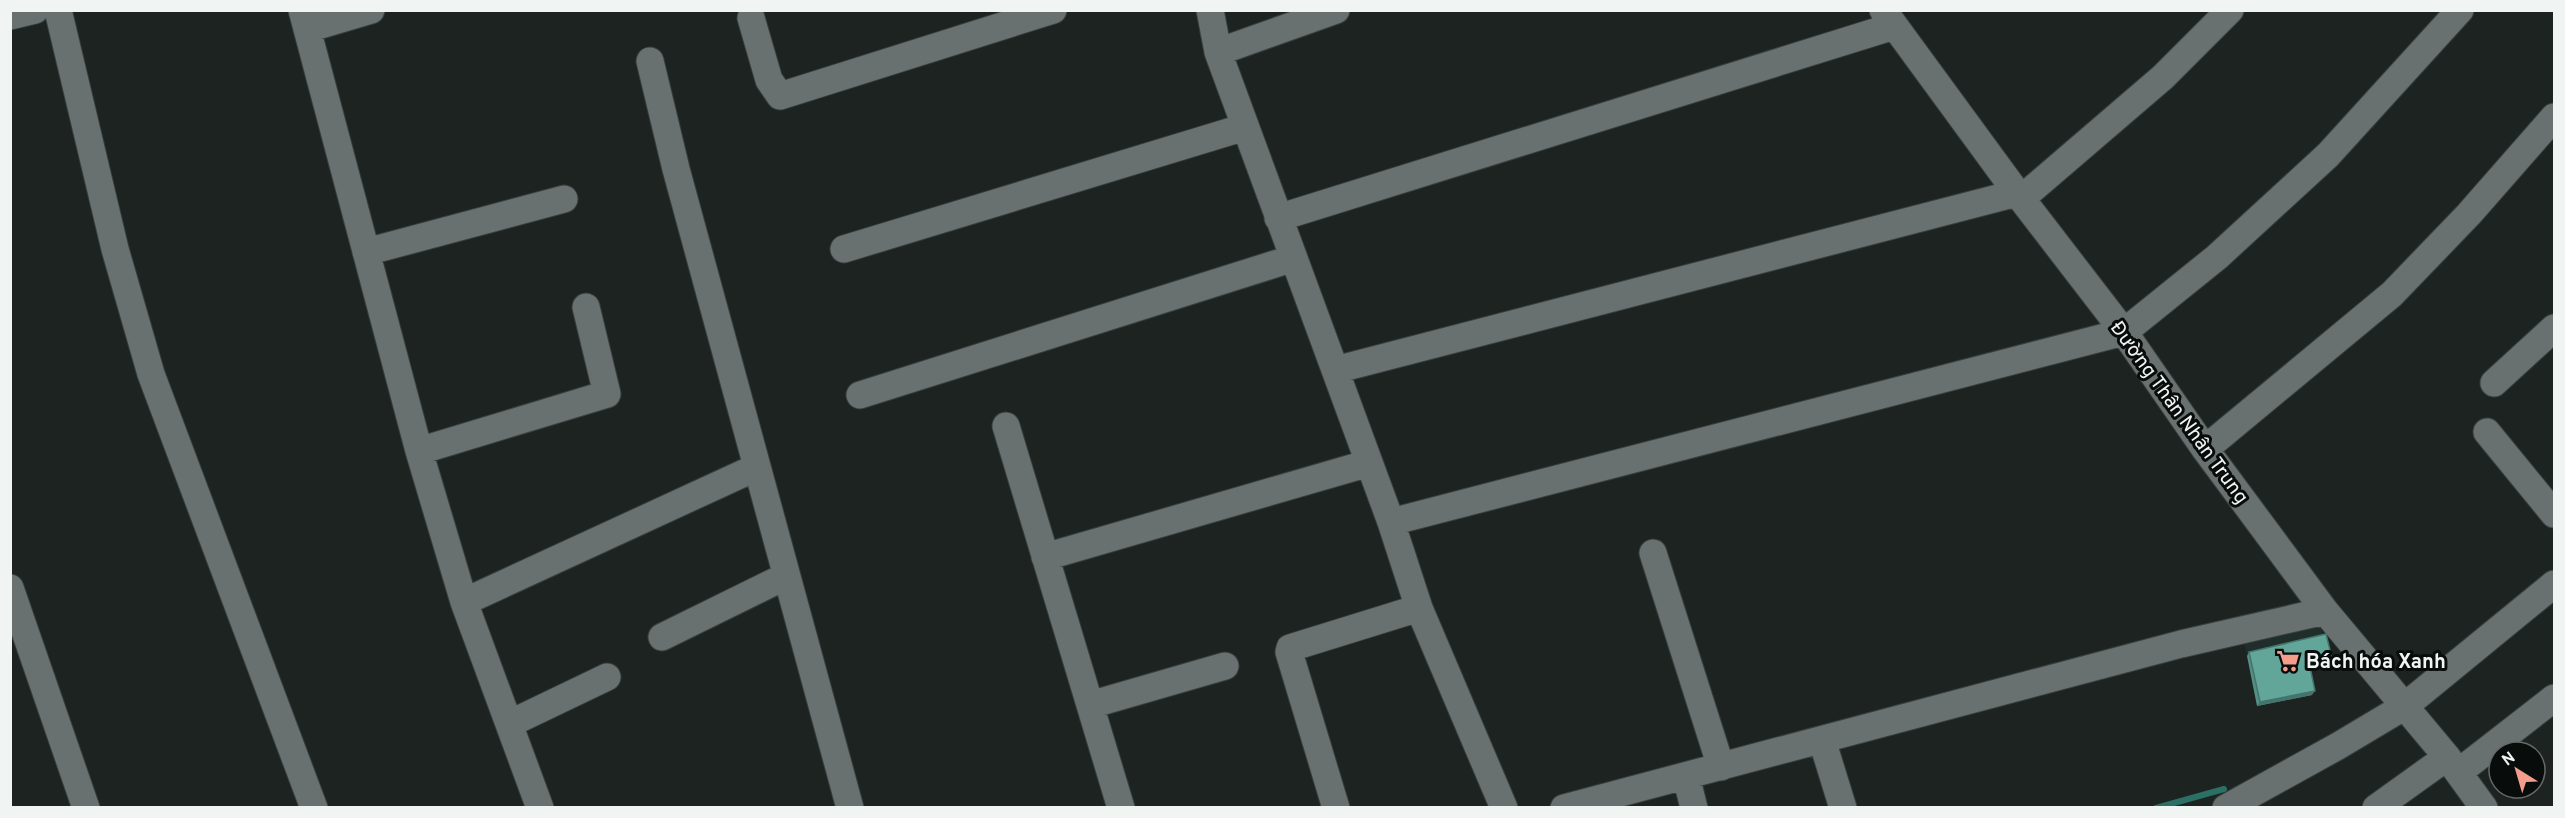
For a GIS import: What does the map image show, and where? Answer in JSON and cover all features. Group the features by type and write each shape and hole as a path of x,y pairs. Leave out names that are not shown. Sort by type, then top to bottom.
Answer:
{"street":[{"path":"10,16 35,10"},
{"path":"58,10 115,249 151,374 314,807"},
{"path":"371,10 305,20 418,451 464,602 540,807"},
{"path":"751,18 769,80 780,96 1053,10"},
{"path":"1210,10 1218,52 1391,522 1419,608 1504,807"},
{"path":"1218,52 1336,10"},
{"path":"1335,370 2020,196 2163,77 2230,10"},
{"path":"1391,522 2124,332 2217,257 2295,187 2328,155 2460,10"},
{"path":"1278,218 1889,18"},
{"name":"Đường Thân Nhân Trung","path":"1889,18 2124,332 2205,449 2325,611 2453,764 2484,807"},
{"path":"650,61 676,169 850,807"},
{"path":"2205,449 2392,294 2469,214 2554,117"},
{"path":"844,249 1245,127"},
{"path":"366,252 564,199"},
{"path":"860,395 1294,258"},
{"path":"418,451 607,394 608,389 586,307"},
{"path":"2494,383 2550,342"},
{"path":"1006,426 1121,807"},
{"path":"2487,432 2554,514"},
{"path":"1046,557 1369,463"},
{"path":"464,602 757,467"},
{"path":"1653,553 1721,767"},
{"path":"662,637 786,576"},
{"path":"2226,807 2338,746 2405,706 2554,584"},
{"path":"10,588 87,807"},
{"path":"1336,807 1288,652 1290,648 1419,608"},
{"path":"1564,807 2181,644 2325,611"},
{"path":"1090,705 1225,666"},
{"path":"509,724 607,677"},
{"path":"2376,807 2453,764 2554,698"},
{"path":"1821,740 1843,807"},
{"path":"1686,776 1694,807"}],"shaded area":[{"name":"Bách hóa Xanh","path":"2320,624 2330,666 2308,671 2312,695 2257,706 2244,641"}],"building":[{"name":"Bách hóa Xanh","path":"2326,634 2333,662 2310,667 2315,691 2260,702 2249,652"}],"waterway":[{"path":"2156,808 2224,789"}],"place":[{"name":"Bách hóa Xanh","path":"2288,661"}]}
